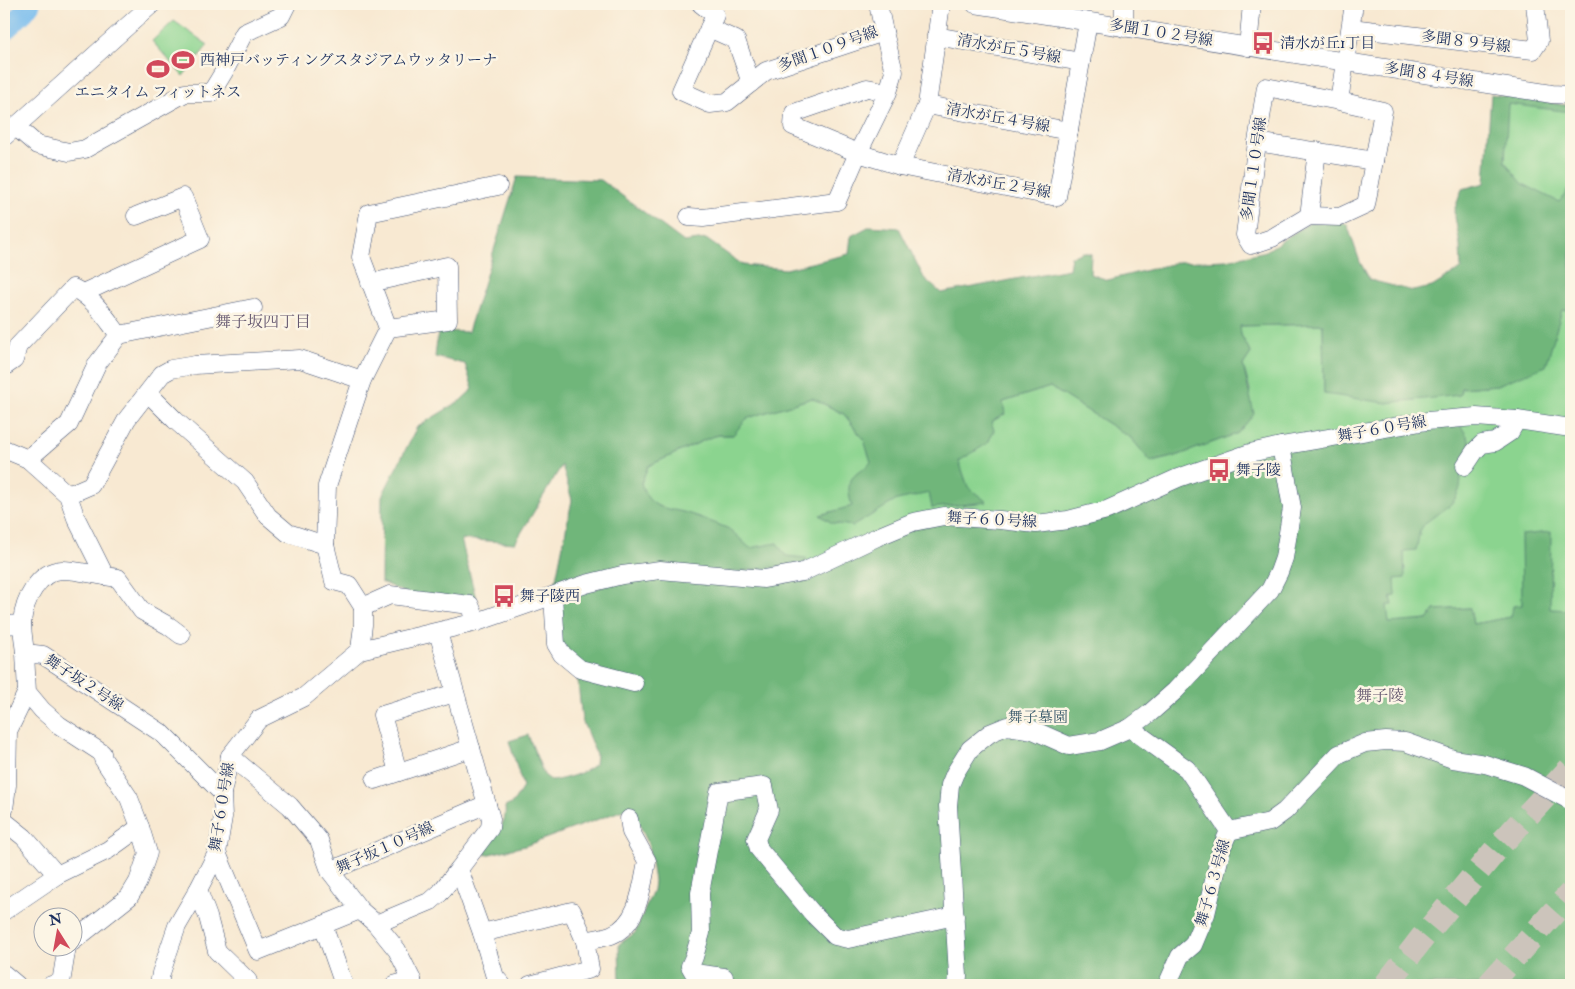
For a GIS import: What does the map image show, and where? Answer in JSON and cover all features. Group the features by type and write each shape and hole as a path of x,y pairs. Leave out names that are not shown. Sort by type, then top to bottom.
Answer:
{"street":[{"path":"152,4 9,132 36,144 69,152 85,149 185,93 211,93 244,32 281,16 287,4"},
{"name":"多聞１０９号線","path":"750,83 736,40 708,15 680,91 710,104 727,102 766,71 884,32 878,4"},
{"path":"900,166 927,105 941,4"},
{"name":"多聞１０２号線","path":"975,4 1346,62"},
{"path":"1124,4 1124,28"},
{"path":"1248,47 1252,4"},
{"path":"1317,152 1309,216 1340,217 1366,205 1383,111 1339,101 1354,4"},
{"name":"多聞８９号線","path":"1351,28 1533,50 1539,41 1534,4"},
{"name":"清水が丘２号線","path":"888,92 867,88 794,113 793,126 858,153 900,166 1057,197 1088,22"},
{"path":"689,217 703,218 837,201 888,92 894,72 884,32"},
{"name":"清水が丘５号線","path":"936,36 1081,62"},
{"name":"多聞８４号線","path":"1346,62 1552,94 1571,95"},
{"name":"多聞１１０号線","path":"1309,216 1272,238 1251,245 1245,235 1266,87 1339,101"},
{"name":"清水が丘４号線","path":"927,105 1068,131"},
{"path":"1257,142 1374,161"},
{"path":"360,650 363,607 349,585 334,580 325,545 328,486 362,380 388,328 361,257 369,213 498,186"},
{"path":"4,367 14,360 18,346 78,290 200,239 183,197 136,216"},
{"path":"370,283 447,266 448,320 388,328"},
{"path":"78,290 105,316 119,334"},
{"path":"28,459 69,424 97,364 119,334 253,308"},
{"path":"68,495 91,485 127,419 162,374 172,369 195,365 300,359 362,380"},
{"path":"148,393 244,482 268,516 288,533 325,545"},
{"path":"1476,418 1482,444"},
{"name":"舞子６０号線","path":"159,985 161,973 177,926 217,853 223,817 222,794 230,756 259,719 304,697 360,650 477,622 586,584 622,575 660,570 764,579 803,572 913,522 944,516 1036,524 1068,520 1107,510 1178,478 1250,453 1281,446 1427,420 1476,418 1517,420 1571,428"},
{"path":"1465,466 1474,450 1482,444 1495,442 1510,432 1517,420"},
{"path":"957,985 948,806 950,785 955,773 970,749 990,734 1007,726 1033,730 1069,746 1100,741 1130,728 1175,691 1270,590 1279,572 1284,558 1292,508 1281,446"},
{"path":"4,449 28,459 68,495 76,518 105,576"},
{"path":"25,653 22,624 24,609 31,592 43,577 61,570 118,578 142,611 170,626 181,635"},
{"path":"363,607 390,595 470,605 477,622"},
{"path":"554,596 556,644 562,654 580,669 634,683"},
{"path":"4,625 22,624"},
{"path":"376,924 431,900 440,893 490,828 491,819 438,632"},
{"name":"舞子坂２号線","path":"28,692 25,653 43,655 163,734 222,794"},
{"path":"4,810 8,731 28,692 42,710 59,725 102,753 103,759 128,798 148,853 138,882 129,897 82,934"},
{"path":"398,772 382,715 455,693"},
{"path":"1130,728 1187,770 1228,831 1270,822 1286,811 1339,754 1365,743 1386,741 1405,742 1453,759 1485,764 1524,776 1571,801"},
{"path":"375,780 471,748"},
{"path":"230,756 290,806 319,840 330,872"},
{"path":"724,985 724,977 694,973 690,966 701,933 700,893 719,792 764,786 768,810 756,839 759,849 813,914 835,936 848,938 955,916"},
{"name":"舞子坂１０号線","path":"413,982 397,950 376,924 360,910 330,872 487,804"},
{"path":"584,941 612,934 625,925 636,910 647,861 631,832 629,818"},
{"path":"4,820 24,837 57,874"},
{"path":"4,911 57,874 108,850 140,827"},
{"name":"舞子６３号線","path":"1167,985 1180,956 1194,944 1206,914 1222,847 1228,831"},
{"path":"217,853 258,951 360,910"},
{"path":"459,869 482,933 495,977 502,985"},
{"path":"198,890 208,917 217,951 248,981"},
{"path":"482,933 572,911 584,941 590,969 530,985"},
{"path":"323,925 344,985"},
{"path":"51,985 61,983 65,956"},
{"path":"4,974 17,985"},
{"path":"394,985 413,982"}],"green space":[{"name":"西神戸バッティングスタジアムウッタリーナ","path":"174,21 208,45 183,76 152,41"},
{"path":"1491,94 1571,106 1571,112 1508,104 1505,162 1523,184 1559,202 1568,190 1571,192 1571,310 1562,310 1546,366 1497,385 1461,388 1460,395 1387,403 1324,394 1323,324 1240,326 1241,335 1251,353 1243,365 1254,414 1238,433 1176,456 1151,462 1131,438 1050,387 1003,402 1005,414 991,422 994,430 988,443 959,461 968,487 987,502 932,508 929,493 897,500 853,526 832,523 820,515 852,506 849,494 850,482 855,475 871,462 864,440 844,414 812,398 748,418 733,435 711,437 648,466 641,483 649,499 660,506 690,514 727,528 750,548 777,543 786,556 806,558 807,563 748,570 555,584 572,500 562,465 515,543 461,539 476,599 414,597 381,582 382,496 417,427 460,401 473,389 465,364 435,357 438,331 468,332 517,177 601,180 684,242 706,239 743,265 786,269 849,254 851,236 870,226 899,228 924,278 941,293 1069,269 1071,257 1083,252 1091,254 1090,274 1108,280 1179,262 1227,260 1266,251 1311,222 1347,224 1360,262 1370,280 1413,291 1432,287 1461,269 1460,245 1454,211 1462,189 1485,183"},
{"path":"1506,96 1571,106 1571,610 1550,610 1473,624 1470,608 1435,610 1428,620 1389,624 630,598 641,483 648,466 711,437 733,435 740,424 747,418 812,398 844,414 864,440 991,422 1003,402 1050,387 1131,438 1152,462 1176,456 1238,433 1250,390 1243,365 1251,353 1241,335 1239,326 1323,324 1324,394 1460,394 1461,388 1497,385"},
{"name":"舞子墓園","path":"1459,424 1468,437 1470,445 1462,466 1459,490 1450,505 1423,526 1416,550 1404,551 1405,578 1395,579 1396,596 1391,597 1393,605 1387,605 1389,623 1428,620 1435,610 1470,608 1473,624 1511,617 1513,606 1522,605 1521,535 1551,532 1550,609 1571,610 1571,985 620,985 619,944 635,933 653,890 654,881 648,843 640,826 626,809 525,846 485,855 490,842 504,821 505,807 513,803 523,787 509,741 528,735 544,775 552,781 581,773 595,764 596,754 582,720 577,673 560,646 558,599 635,577 783,582 913,529 942,523 1102,519 1131,510 1131,504 1263,455"}],"waterway":[{"path":"4,31 30,4"}],"tunnel":[{"path":"1386,985 1423,937 1499,846 1571,768"},
{"path":"1489,985 1571,893"}],"place":[{"name":"清水が丘1丁目","path":"1263,43"},
{"name":"西神戸バッティングスタジアムウッタリーナ","path":"183,60"},
{"name":"エニタイム フィットネス","path":"158,69"},
{"name":"舞子陵","path":"1219,470"},
{"name":"舞子陵西","path":"504,596"}],"district":[{"name":"舞子坂四丁目","path":"263,322"},
{"name":"舞子陵","path":"1380,696"}]}
